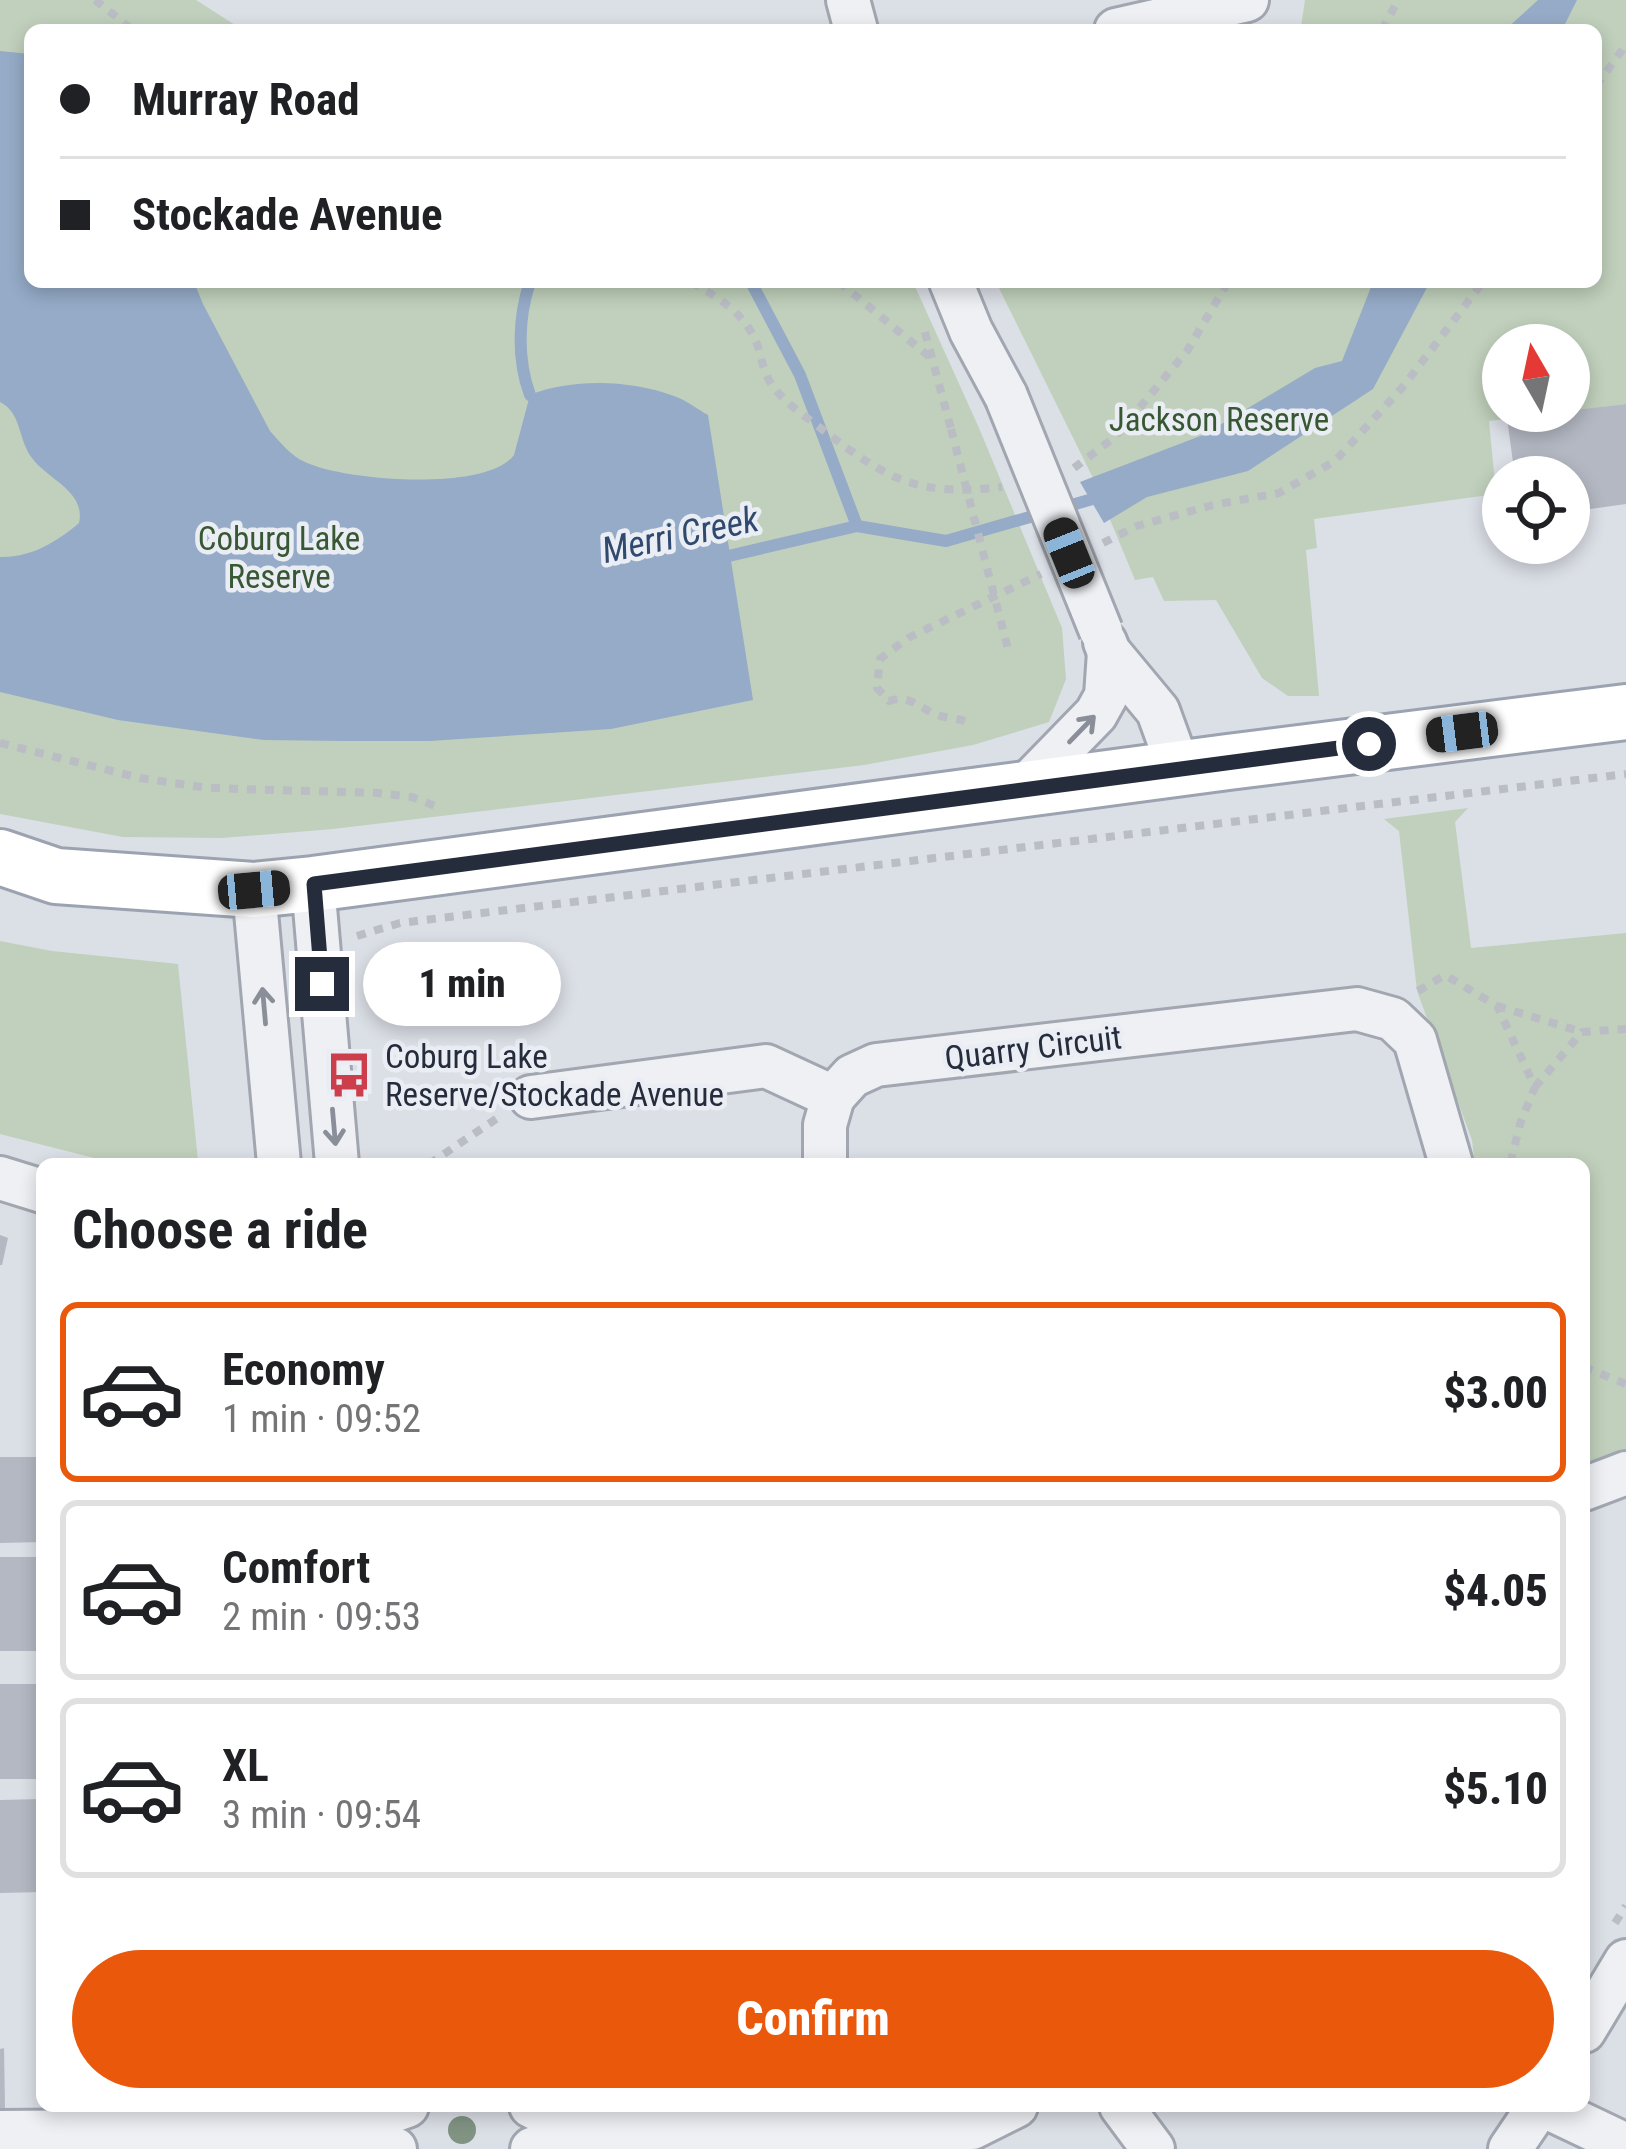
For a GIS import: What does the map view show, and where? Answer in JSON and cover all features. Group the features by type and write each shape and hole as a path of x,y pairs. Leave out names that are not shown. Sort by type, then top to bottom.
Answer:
{"main road":[{"path":"0,857 56,876 254,890 1626,712"}],"street":[{"path":"1142,24 1247,0"},
{"path":"953,288 1006,396 1105,642 1158,711 1179,769"},
{"path":"1024,789 1096,714 1106,696 1105,642"},
{"path":"314,884 337,1158"},
{"path":"254,890 278,1158"},
{"name":"Quarry Circuit","path":"833,1096 852,1076 876,1065 1357,1009 1393,1019"},
{"path":"1393,1019 1415,1040 1449,1158"},
{"path":"531,1097 766,1066 833,1096 825,1125 825,1158"},
{"path":"0,1178 36,1189"},
{"path":"1590,1487 1626,1473"},
{"path":"1590,2021 1626,1961"},
{"path":"343,2129 391,2112"},
{"path":"408,2112 406,2136 411,2149"},
{"path":"521,2149 522,2112"},
{"path":"543,2112 580,2131"},
{"path":"532,2149 580,2131 972,2128 1004,2112"},
{"path":"1125,2112 1153,2149"},
{"path":"1510,2149 1538,2112"},
{"path":"1555,2112 1626,2145"},
{"path":"0,2132 83,2118 227,2118 343,2129 395,2149"}],"path":[{"path":"95,0 125,24"},
{"path":"1602,78 1626,45"},
{"path":"701,288 748,324 770,383 788,402 880,472 945,491 1019,485"},
{"path":"845,288 932,358"},
{"path":"1058,475 1079,466 1115,437 1187,351 1224,288"},
{"path":"1095,547 1137,526 1279,493 1335,461 1402,388 1478,288"},
{"path":"922,320 1008,649"},
{"path":"965,721 934,714 917,702 889,701 877,688 880,659 908,638 1052,568"},
{"path":"0,743 140,778 208,788 378,793 412,797 435,806"},
{"path":"357,937 400,923 1626,774"},
{"path":"1393,1019 1407,997 1445,975 1497,1006 1582,1032 1626,1029"},
{"path":"1497,1006 1535,1087"},
{"path":"1512,1158 1535,1087 1582,1032"},
{"path":"438,1158 531,1097"},
{"path":"1590,1369 1626,1384"}],"green space":[{"name":"Coburg Lake Reserve","path":"0,0 196,0 234,24 24,24 24,288 916,288 1062,628 1066,679 1049,722 973,745 864,765 222,838 123,837 0,814"},
{"name":"Jackson Reserve","path":"1305,0 1626,0 1626,404 1590,408 1590,324 1482,324 1482,432 1490,432 1492,456 1482,456 1482,496 1314,519 1317,548 1306,550 1319,696 1288,696 1262,678 1216,600 1164,601 1153,577 1135,580 1092,476 999,288 1602,288 1602,24 1301,24"},
{"path":"1468,808 1455,822 1471,948 1626,933 1626,1454 1590,1469 1590,1158 1474,1158 1472,1140 1417,991 1399,831 1384,819"},
{"path":"0,941 178,964 198,1158 94,1158 0,1134"}],"water":[{"path":"1538,0 1577,0 1565,24 1512,24"},
{"path":"0,51 24,53 24,288 196,288 270,431 300,459 324,469 381,478 475,474 499,467 514,455 530,395 583,384 657,391 708,415 753,700 611,729 430,741 343,741 264,740 118,720 0,692 0,557 22,555 52,542 79,523 80,512 71,494 32,458 12,413 0,402"},
{"path":"1371,288 1427,288 1373,389 1248,471 1147,497 1104,523 1080,482 1203,435 1315,368 1342,361"}],"building":[{"path":"1626,404 1626,504 1590,509 1590,456 1512,456 1509,432 1590,432 1590,408"},
{"path":"0,1235 8,1238 2,1265 0,1265"},
{"path":"0,1457 36,1457 36,1542 0,1543"},
{"path":"0,1557 36,1557 36,1651 0,1651"},
{"path":"0,1684 36,1684 36,1779 0,1779"},
{"path":"36,1799 36,1892 0,1893 0,1800"},
{"path":"4,2048 5,2109 0,2109 0,2049"}],"waterway":[{"path":"528,288 521,338 530,395"},
{"path":"754,288 800,375 857,526"},
{"name":"Merri Creek","path":"720,558 857,526 946,541 1103,496"}],"place":[{"name":"Coburg Lake Reserve/Stockade Avenue","path":"349,1075"}],"route":[{"path":"322,984 314,884 1369,744"}]}
